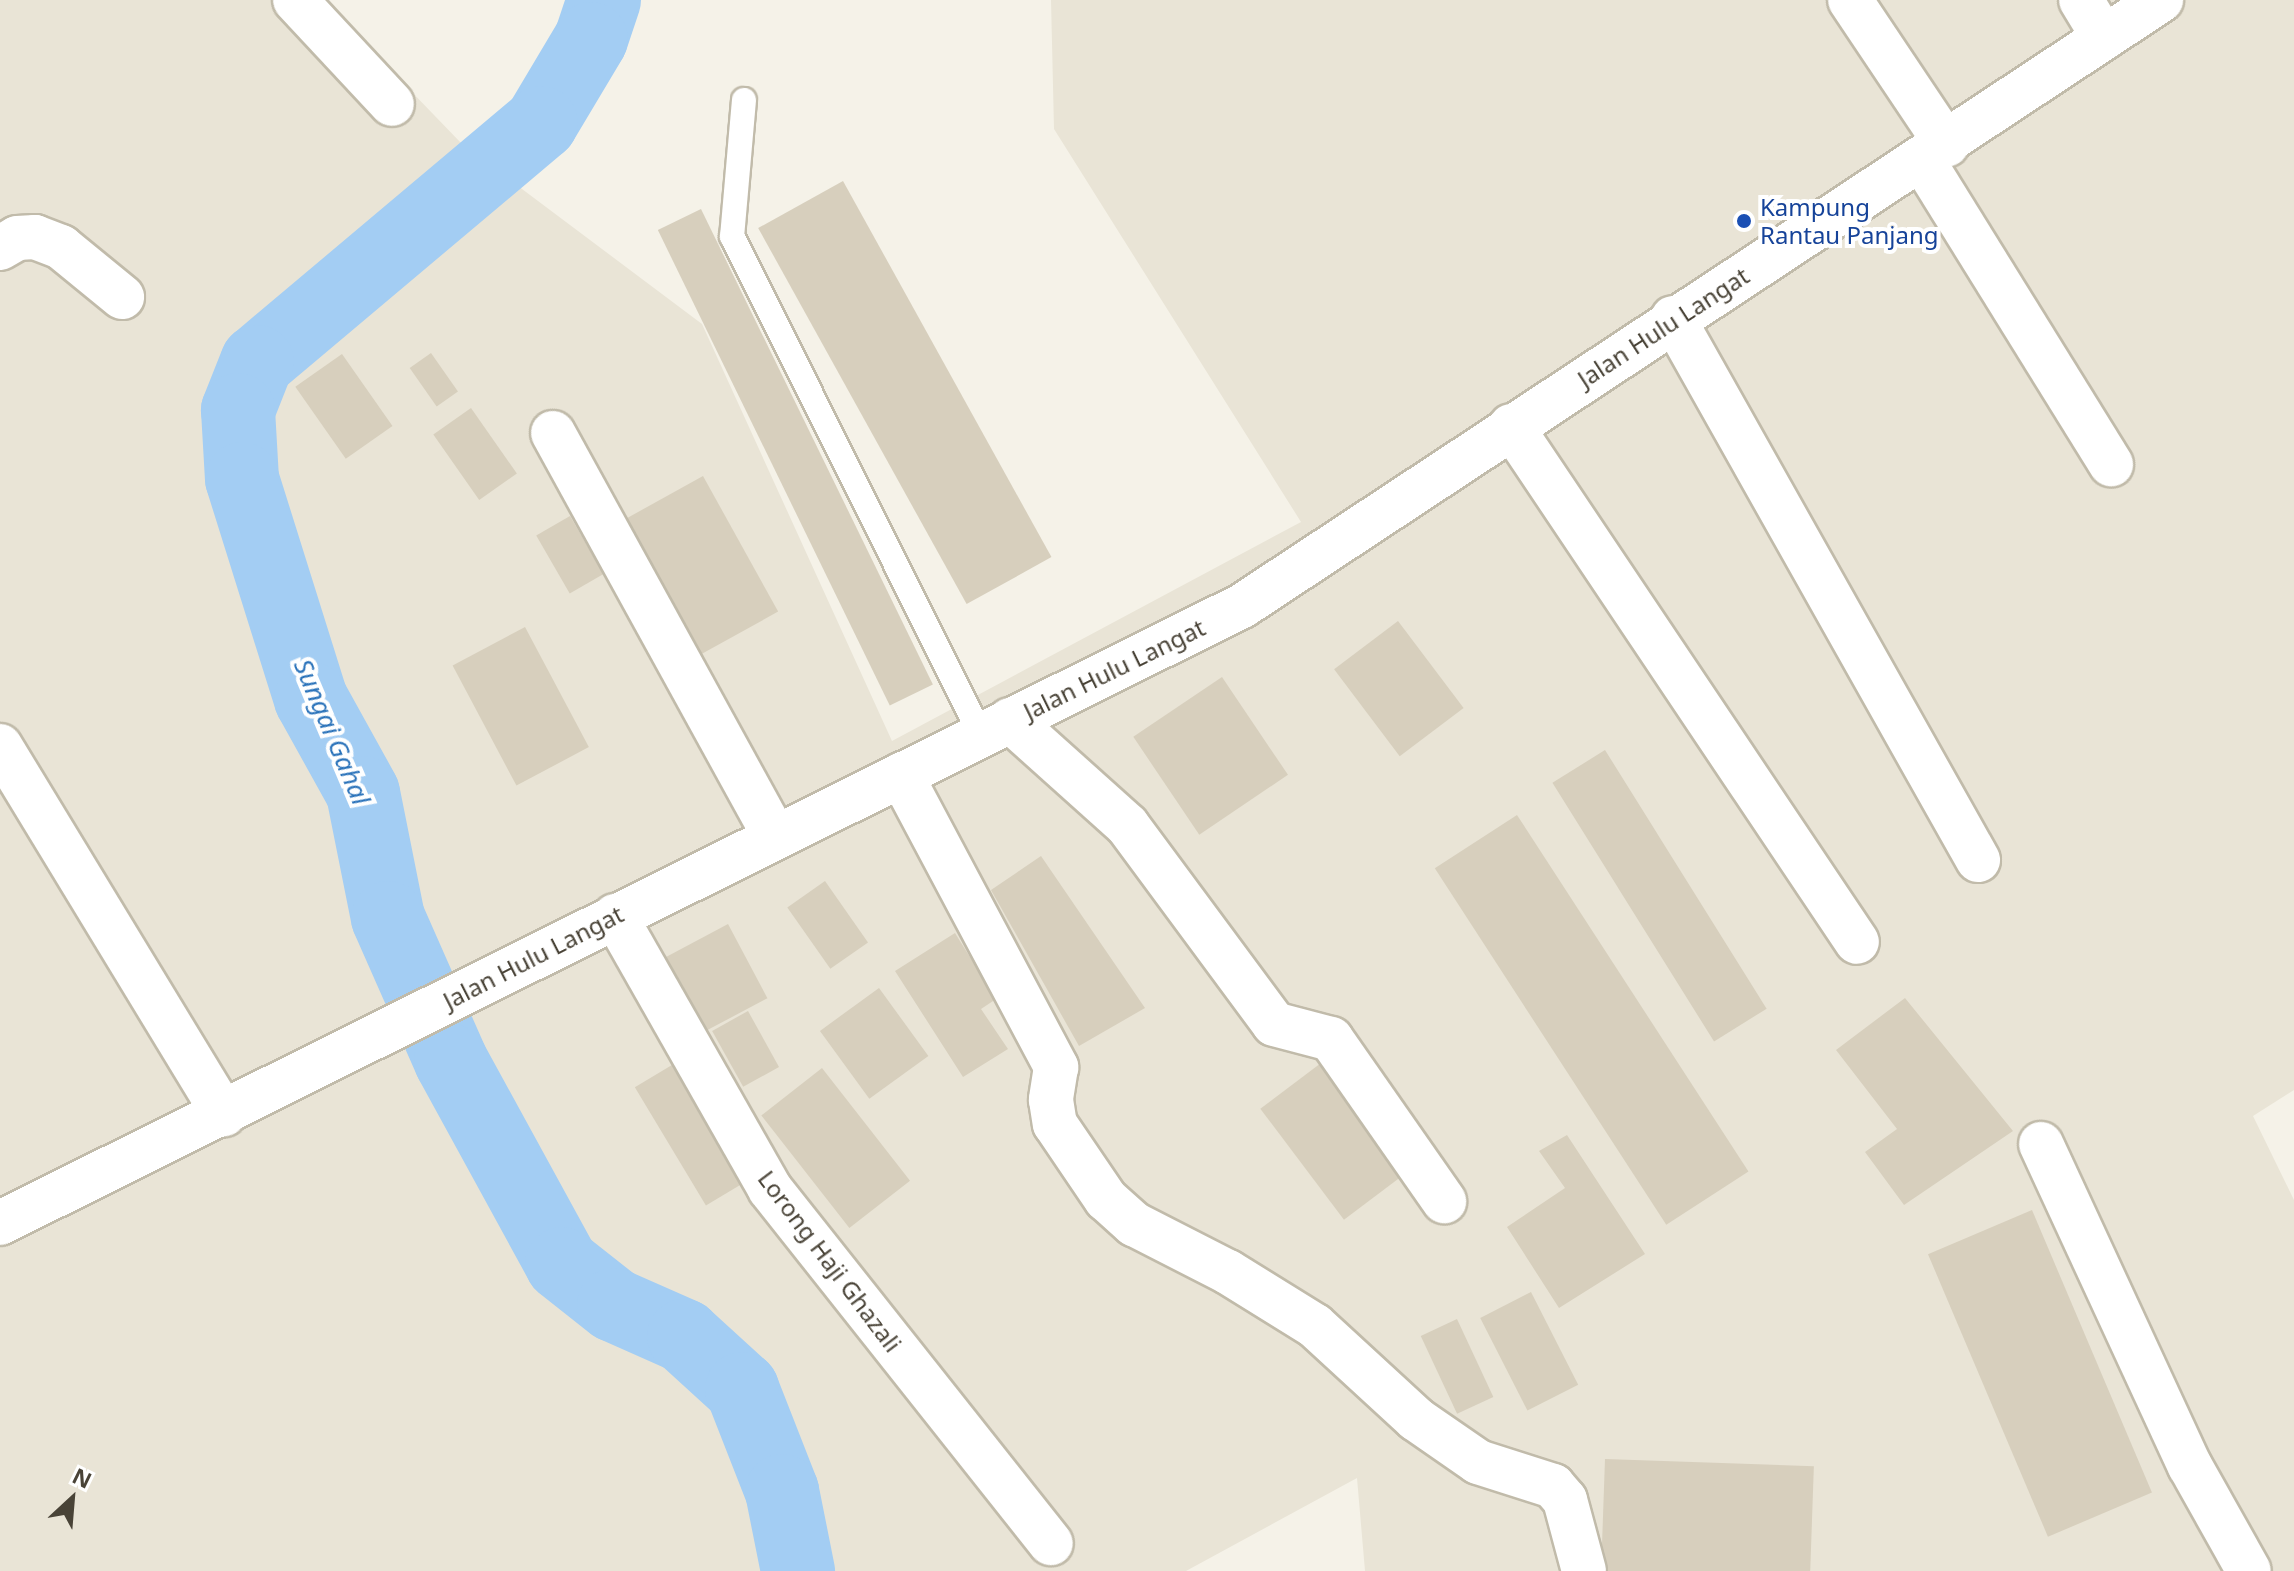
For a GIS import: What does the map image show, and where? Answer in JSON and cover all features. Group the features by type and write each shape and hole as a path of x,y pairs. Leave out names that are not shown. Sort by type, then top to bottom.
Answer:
{"street":[{"path":"295,0 392,104"},
{"path":"1850,0 2111,464"},
{"path":"2081,0 2104,38"},
{"name":"Jalan Hulu Langat","path":"0,1223 1242,606 1673,318 1935,153 2161,0"},
{"path":"0,248 17,238 48,242 122,297"},
{"path":"1673,318 1978,860"},
{"path":"1511,426 1857,942"},
{"path":"553,433 775,837"},
{"path":"996,728 1127,825 1274,1024 1331,1039 1444,1201"},
{"path":"0,746 224,1114"},
{"path":"901,775 1056,1067 1051,1100 1055,1124 1106,1199 1134,1224 1228,1272 1315,1326 1416,1419 1478,1462 1553,1486 1570,1512 1584,1571"},
{"name":"Lorong Haji Ghazali","path":"615,916 770,1189 1051,1543"},
{"path":"2041,1144 2190,1466 2249,1571"}],"lane":[{"path":"744,100 732,236 996,728"}],"shaded area":[{"path":"0,0 323,0 462,144 702,324 892,741 1301,522 1054,129 1051,0 2294,0 2294,1090 2253,1116 2294,1200 2294,1571 1365,1571 1357,1478 1186,1571 0,1571"}],"building":[{"path":"843,181 1051,557 967,604 758,228"},
{"path":"701,209 933,684 890,706 658,230"},
{"path":"431,353 458,392 437,406 410,368"},
{"path":"342,354 392,426 346,459 295,387"},
{"path":"471,408 517,474 479,500 433,434"},
{"path":"703,476 778,612 691,660 616,524"},
{"path":"570,516 604,574 570,594 536,536"},
{"path":"1398,621 1464,708 1400,756 1334,669"},
{"path":"525,627 589,747 516,786 453,665"},
{"path":"1222,677 1288,775 1199,835 1133,737"},
{"path":"1605,750 1767,1009 1714,1042 1552,783"},
{"path":"1517,815 1748,1171 1666,1225 1435,868"},
{"path":"1041,856 1145,1008 1079,1046 991,890"},
{"path":"825,881 868,942 830,969 787,907"},
{"path":"728,924 767,998 700,1034 661,960"},
{"path":"955,933 996,999 981,1009 1008,1049 963,1077 895,971"},
{"path":"879,988 928,1056 869,1099 820,1031"},
{"path":"1905,998 2013,1131 1904,1205 1865,1152 1897,1129 1836,1050"},
{"path":"748,1011 779,1067 743,1087 712,1031"},
{"path":"682,1059 753,1177 706,1206 635,1087"},
{"path":"1325,1060 1409,1171 1344,1220 1260,1109"},
{"path":"822,1068 910,1181 849,1228 761,1115"},
{"path":"1567,1135 1645,1254 1559,1308 1507,1227 1565,1188 1539,1151"},
{"path":"2032,1210 2152,1493 2048,1537 1928,1254"},
{"path":"1531,1292 1578,1385 1527,1411 1480,1318"},
{"path":"1457,1319 1493,1397 1457,1414 1421,1336"},
{"path":"1605,1459 1814,1466 1810,1571 1601,1571"}],"waterway":[{"name":"Sungai Gahal","path":"604,0 591,39 541,123 257,362 238,410 242,479 311,699 363,793 388,918 451,1061 562,1264 614,1305 684,1336 742,1389 782,1491 798,1571"}],"place":[{"name":"Kampung Rantau Panjang","path":"1744,221"}]}
